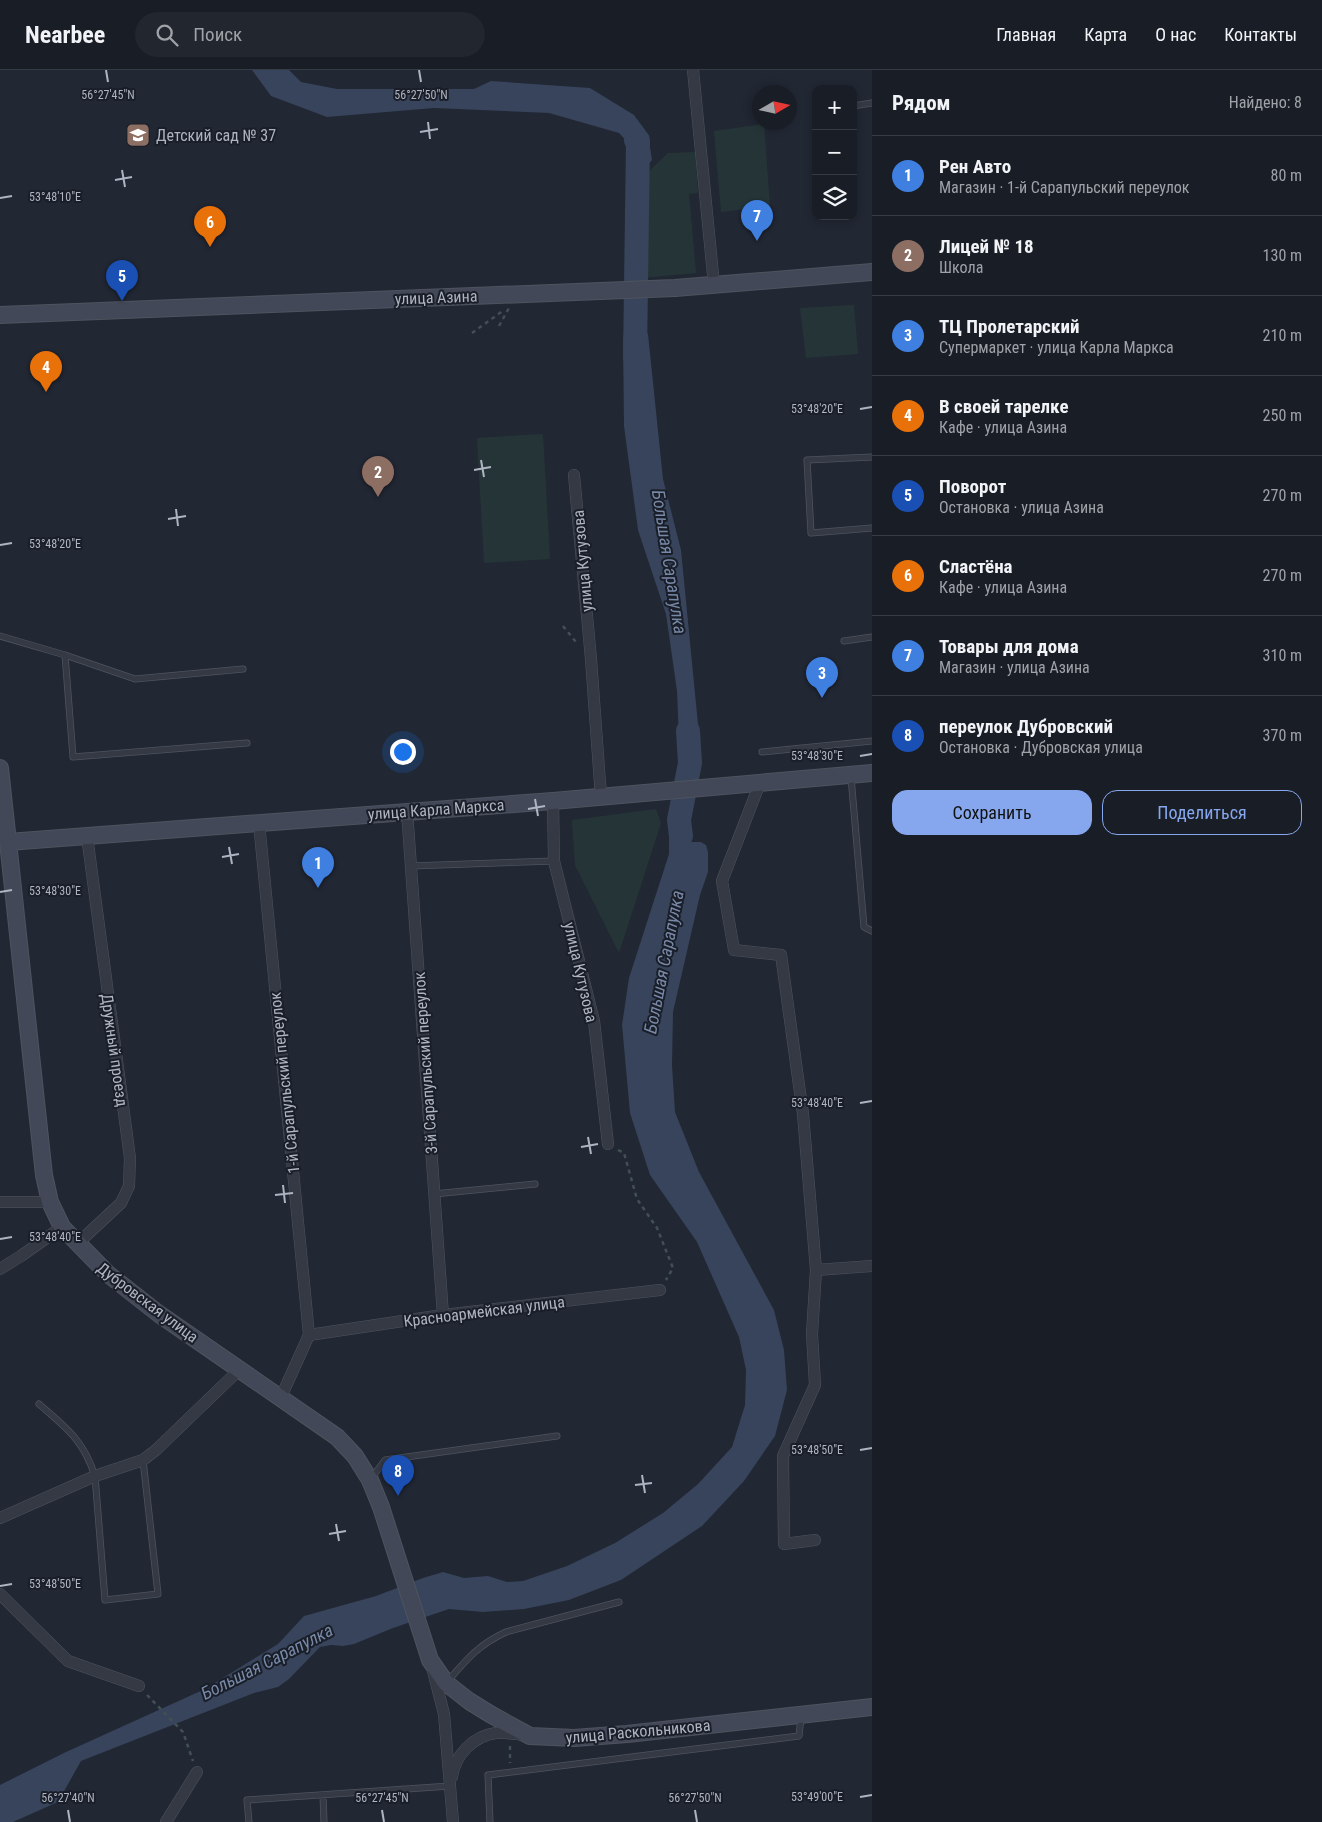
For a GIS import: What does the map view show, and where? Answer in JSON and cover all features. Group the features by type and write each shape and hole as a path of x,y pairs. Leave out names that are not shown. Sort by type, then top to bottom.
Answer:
{"main road":[{"name":"улица Азина","path":"0,315 675,288 872,272"},
{"name":"Дубровская улица","path":"0,768 4,842 44,1175 50,1202 62,1227 108,1274 151,1308 281,1397 336,1437 355,1456 370,1480 381,1507 427,1652"},
{"name":"улица Карла Маркса","path":"4,842 553,801 872,773"},
{"name":"улица Раскольникова","path":"427,1652 446,1682 469,1701 530,1736 574,1738 627,1734 872,1707"}],"street":[{"path":"693,70 714,285"},
{"name":"улица Кутузова","path":"574,475 602,797"},
{"path":"760,783 722,881 734,950 781,955 803,1114 816,1270 812,1334 815,1385 783,1456 784,1544 815,1540"},
{"name":"улица Кутузова","path":"553,801 554,861 594,1022 608,1144"},
{"name":"3-й Сарапульский переулок","path":"407,811 443,1315"},
{"name":"1-й Сарапульский переулок","path":"259,822 309,1335 281,1397"},
{"name":"Дружный проезд","path":"77,1244 121,1204 129,1186 130,1158 87,836"},
{"path":"0,1202 50,1202"},
{"path":"0,1269 22,1256 62,1227"},
{"path":"816,1270 872,1266"},
{"name":"Красноармейская улица","path":"309,1335 443,1315 660,1290"},
{"path":"0,1518 95,1476 143,1460 156,1450 240,1369"},
{"path":"0,1594 68,1662 139,1686"},
{"path":"427,1652 444,1714 453,1822"},
{"path":"450,1786 453,1767 464,1750 474,1741 486,1735 497,1733 530,1736"},
{"path":"166,1822 197,1772"}],"lane":[{"path":"857,105 872,103"},
{"path":"872,457 807,460 811,533 872,528"},
{"path":"0,636 135,679 242,670"},
{"path":"844,641 872,637"},
{"path":"64,655 73,757 247,743"},
{"path":"762,752 872,741"},
{"path":"851,775 864,927 872,931"},
{"path":"411,866 554,861"},
{"path":"434,1194 535,1184"},
{"path":"39,1404 77,1439 90,1459 95,1476 105,1600 158,1594 143,1460"},
{"path":"370,1480 385,1460 557,1436"},
{"path":"446,1682 474,1651 491,1639 506,1632 619,1602"},
{"path":"490,1822 488,1775 799,1736 801,1716"},
{"path":"249,1822 247,1800 450,1786"},
{"path":"323,1795 324,1822"}],"path":[{"path":"472,333 511,304 500,326"},
{"path":"608,1144 624,1153 637,1199 657,1228 673,1268 660,1290"},
{"path":"154,1702 183,1732 197,1772"},
{"path":"510,1746 510,1772"}],"shaded area":[{"path":"752,126 752,130 764,130 770,206 721,212 714,131"},
{"path":"695,152 698,193 689,194 696,273 642,278 643,177 668,153"},
{"path":"854,305 858,354 806,358 800,308"},
{"path":"543,434 550,559 484,563 477,438"},
{"path":"656,809 661,823 619,953 575,865 572,820"}],"water":[{"path":"252,70 289,70 301,82 337,89 474,89 491,81 590,88 634,115 648,134 652,160 642,172 631,170 633,148 619,133 549,113 434,108 327,117 271,96"},
{"path":"626,318 648,334 663,479 681,550 698,724 698,762 680,764 677,691 666,614 638,530 624,426 623,340"},
{"path":"685,805 687,819 686,839 689,842 701,842 706,845 708,872 700,895 673,1012 672,1065 675,1112 699,1172 774,1310 784,1350 787,1390 775,1436 744,1481 702,1526 621,1580 569,1600 524,1609 483,1612 449,1609 393,1628 354,1644 320,1647 289,1679 278,1687 254,1693 81,1761 58,1802 13,1822 0,1822 0,1785 66,1752 205,1689 278,1644 304,1616 376,1596 443,1572 464,1578 488,1576 507,1582 523,1581 567,1566 615,1543 663,1513 698,1484 732,1447 745,1405 746,1370 739,1337 697,1242 650,1175 630,1113 622,1025 629,978 669,854 669,831 674,806"}],"waterway":[{"name":"Большая Сарапулка","path":"635,357 638,141 636,140"},
{"name":"Большая Сарапулка","path":"681,836 679,820 690,763 688,731"}],"place":[{"name":"Детский сад № 37","path":"138,135"},
{"name":"Товары для дома","path":"757,241"},
{"name":"Сластёна","path":"210,247"},
{"name":"Поворот","path":"122,301"},
{"name":"В своей тарелке","path":"46,392"},
{"name":"Лицей № 18","path":"378,497"},
{"name":"ТЦ Пролетарский","path":"822,698"},
{"name":"Рен Авто","path":"318,888"},
{"name":"переулок Дубровский","path":"398,1496"}]}
